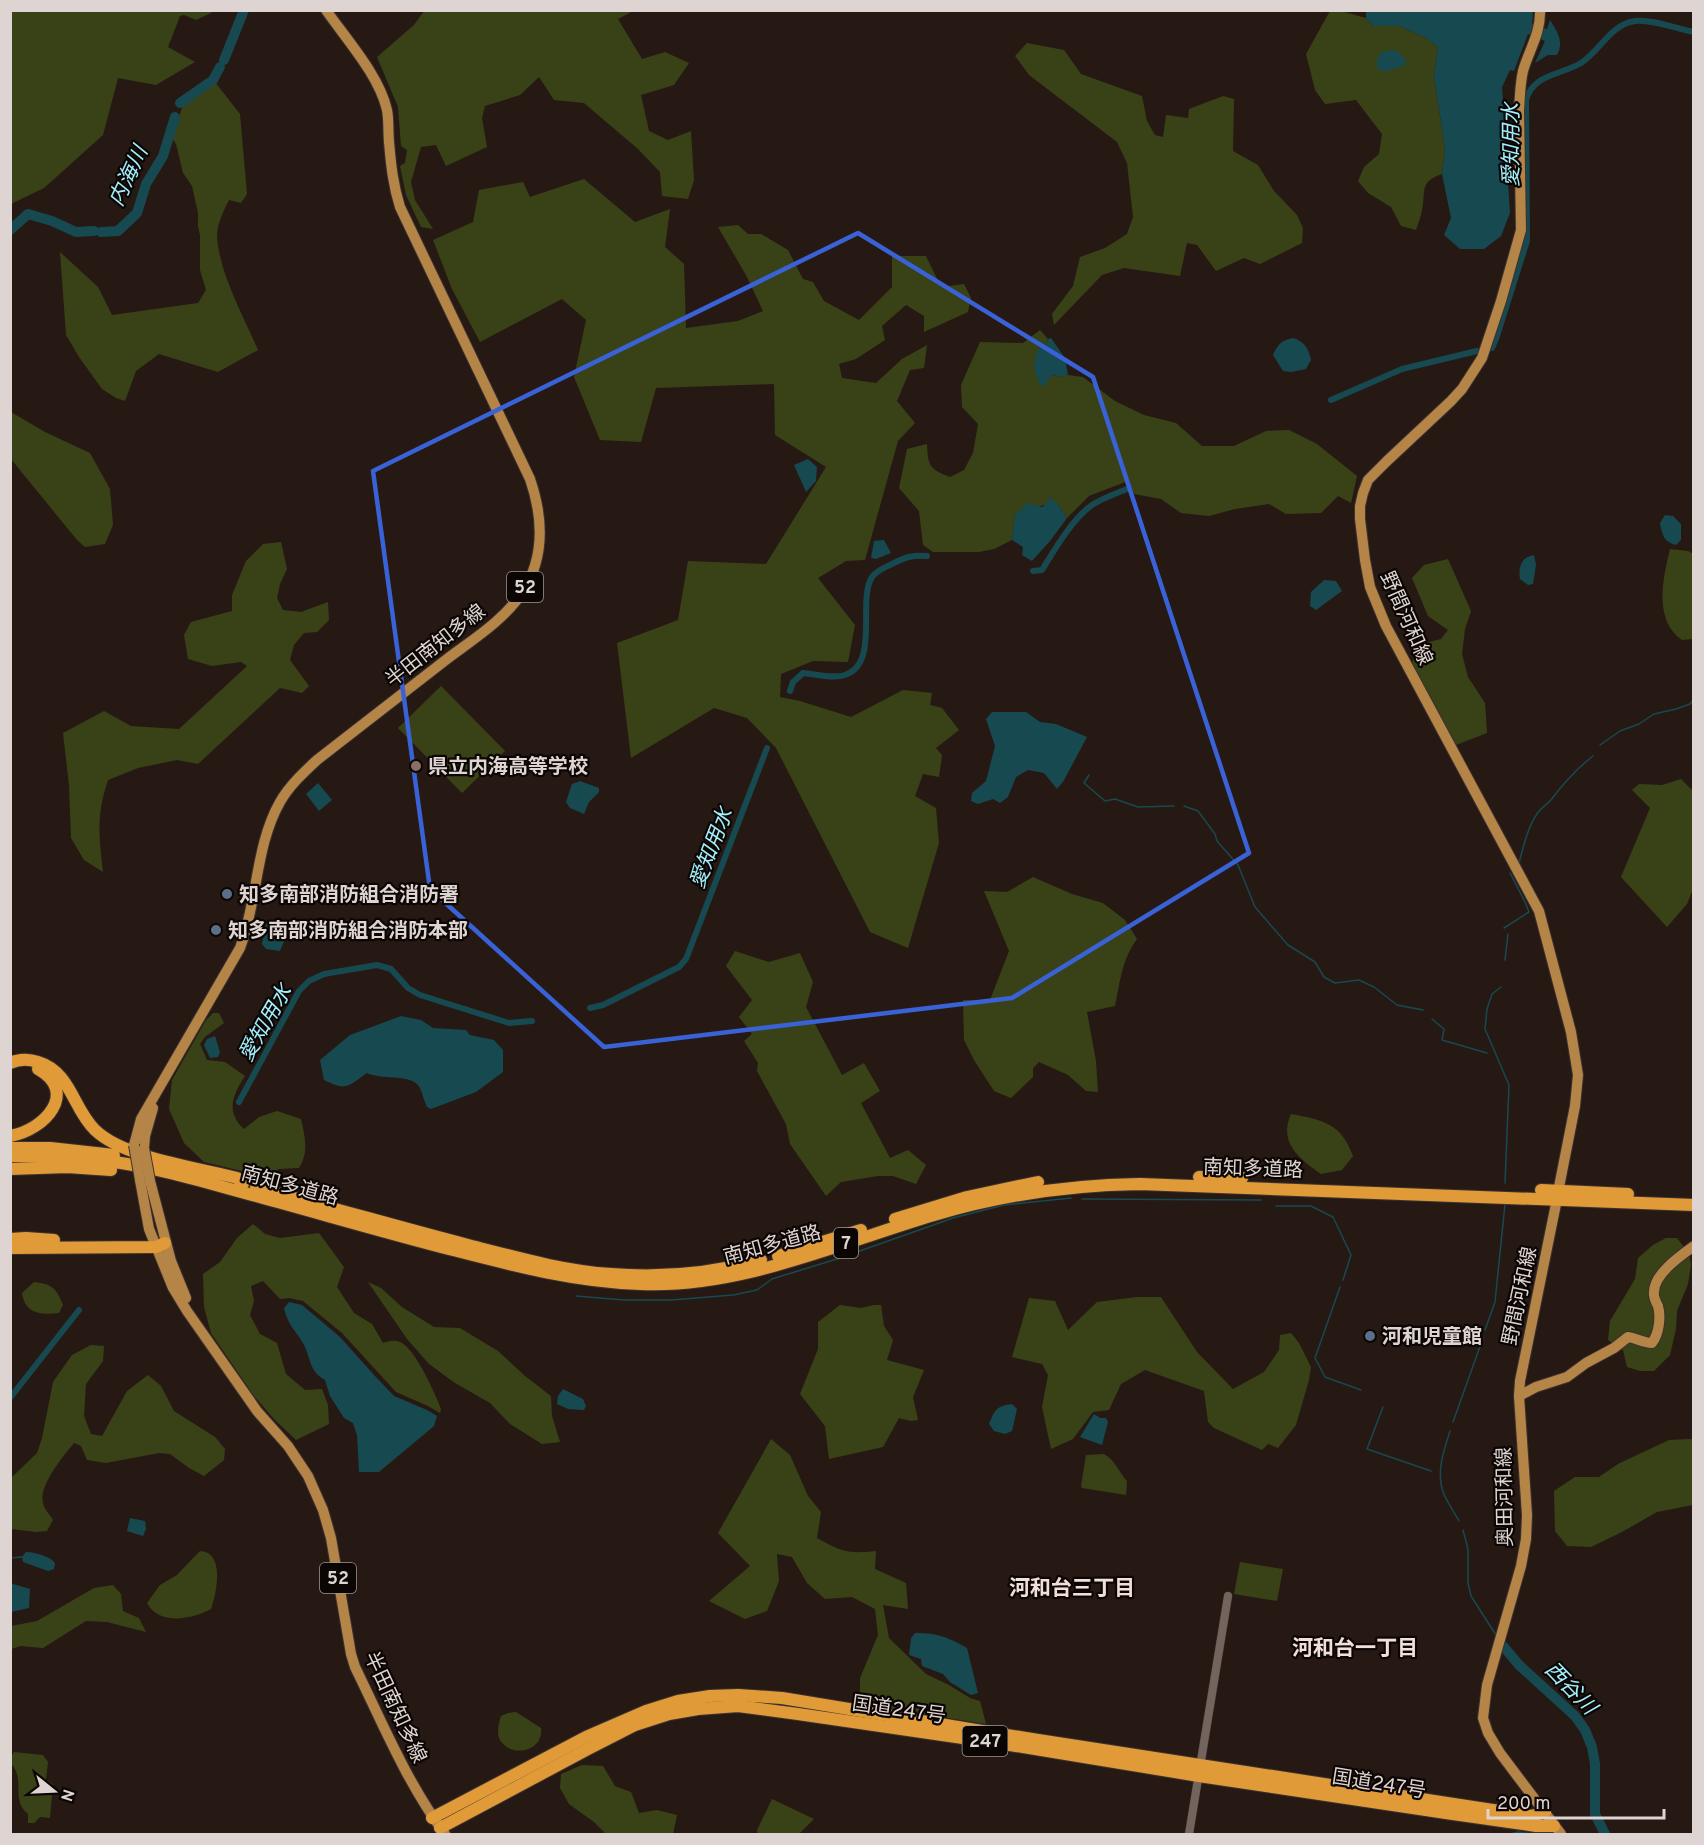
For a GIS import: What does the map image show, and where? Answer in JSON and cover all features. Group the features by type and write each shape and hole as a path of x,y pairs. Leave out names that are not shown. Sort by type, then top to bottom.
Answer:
{"highway":[{"path":"10,1063 34,1060 56,1071 93,1129 121,1148 237,1178 243,1185"},
{"path":"10,1068 25,1066 37,1068 51,1078 56,1093 52,1113 46,1120 25,1132 10,1136"},
{"name":"南知多道路","path":"10,1148 70,1150 129,1157 521,1259 580,1271 639,1275 695,1272 751,1263 967,1197 1016,1186 1071,1179 1135,1176 1218,1177 1694,1196"},
{"name":"南知多道路","path":"10,1156 99,1161 174,1174 529,1269 579,1279 645,1285 679,1283 747,1272 814,1254 969,1205 1069,1187 1140,1184 1206,1185 1694,1205"},
{"path":"10,1169 67,1167 166,1177 174,1174"},
{"path":"10,1239 158,1243"},
{"path":"10,1248 158,1243"},
{"name":"国道247号","path":"432,1818 586,1737 646,1711 678,1701 738,1695 782,1698 1446,1813 1558,1830"},
{"name":"国道247号","path":"442,1831 635,1725 669,1714 738,1706 1532,1816 1545,1812"}],"main road":[{"name":"半田南知多線","path":"326,10 366,65 387,108 391,167 395,191 405,217 530,479 541,527 537,559 527,584 510,608 317,760 297,779 281,800 266,840 250,920 240,948 141,1119 139,1146 145,1181 147,1220 184,1296 200,1321 205,1336 257,1412 288,1446 308,1476 331,1538 355,1667 407,1775 442,1831"},
{"name":"野間河和線","path":"1540,10 1540,23 1524,70 1519,110 1521,230 1482,358 1451,402 1368,480 1360,506 1360,519 1370,587 1386,626 1539,911 1571,1032 1578,1075 1575,1106 1559,1187"},
{"name":"野間河和線","path":"1519,1396 1520,1381 1556,1204"},
{"path":"1519,1396 1567,1377 1628,1337 1652,1343 1656,1338 1659,1317 1653,1290 1669,1265 1694,1246"},
{"name":"奥田河和線","path":"1519,1396 1527,1515 1526,1539 1521,1566 1487,1684 1483,1718 1488,1733 1500,1753 1558,1830"}],"street":[{"path":"1189,1834 1228,1596"}],"highlighted area":[{"path":"858,233 1093,377 1249,853 1012,998 604,1047 430,889 373,471"}],"green space":[{"path":"10,11 211,11 211,13 196,20 184,15 180,16 168,47 195,62 156,85 118,78 103,135 44,188 11,204"},
{"path":"424,11 633,11 618,19 642,59 665,52 689,63 674,85 641,95 649,131 668,140 691,131 694,180 688,199 662,196 660,172 638,149 584,103 554,100 539,77 520,95 485,106 482,118 487,147 446,166 436,145 421,147 411,182 415,200 433,229 421,227 406,195 400,166 405,163 407,150 401,146 398,107 377,57 414,25"},
{"path":"1330,11 1341,11 1366,18 1373,26 1399,26 1426,38 1438,47 1434,76 1445,149 1442,174 1430,180 1425,188 1422,213 1416,230 1401,226 1391,207 1368,193 1358,181 1364,167 1379,154 1382,134 1356,100 1325,104 1315,90 1306,54"},
{"path":"1027,43 1064,50 1081,74 1142,96 1147,121 1155,135 1163,137 1166,115 1188,118 1189,109 1223,96 1234,99 1233,151 1258,165 1274,191 1297,215 1303,228 1302,243 1260,264 1244,258 1216,271 1197,245 1187,243 1180,276 1124,268 1102,275 1054,325 1052,314 1073,286 1080,257 1105,248 1127,234 1133,217 1127,163 1117,142 1029,75 1015,56"},
{"path":"215,82 240,114 247,194 241,203 229,200 218,227 219,250 233,294 258,350 218,372 159,354 136,371 125,401 102,389 66,335 60,252 98,287 112,315 198,303 206,290 200,270 198,213 192,186 183,173 176,144 172,138 183,105"},
{"path":"584,179 635,222 670,209 665,247 684,264 686,328 738,321 763,311 747,277 718,227 738,225 748,234 761,234 788,250 803,279 813,282 824,301 859,320 892,287 892,256 926,256 941,287 964,284 971,298 968,312 924,332 924,316 906,305 882,326 885,340 856,359 839,364 842,378 876,383 902,359 927,345 924,368 910,370 897,401 915,423 898,441 865,560 846,561 818,578 855,625 848,662 813,661 781,674 780,697 851,717 903,690 932,693 930,705 942,708 959,730 936,748 942,755 939,777 923,774 915,796 936,808 939,843 908,948 870,932 776,748 747,718 714,708 631,758 617,643 678,620 688,561 766,564 826,467 775,435 774,384 656,388 641,442 600,440 574,377 586,320 562,299 480,342 452,289 433,240 473,222 479,190 523,182 530,197"},
{"path":"1040,330 1048,339 1046,346 1049,378 1053,375 1083,377 1115,401 1144,415 1176,423 1202,446 1234,446 1266,431 1289,430 1317,444 1357,476 1351,503 1338,496 1321,513 1286,514 1269,504 1209,516 1181,513 1161,499 1134,494 1128,481 1089,496 1067,518 1057,503 1015,515 1012,540 994,549 979,552 933,552 923,545 919,511 899,488 907,449 927,444 929,462 938,472 950,477 964,470 973,453 978,424 962,407 961,385 980,342 1023,343"},
{"path":"11,412 45,432 90,453 110,489 113,525 105,544 85,547 77,540 11,459"},
{"path":"281,542 287,569 277,598 283,610 301,612 328,602 329,620 317,632 304,633 294,645 290,660 309,686 302,693 280,688 198,764 177,760 138,768 108,780 100,826 103,872 84,860 71,838 69,785 63,733 104,711 131,726 179,729 247,666 241,662 212,666 188,659 184,635 191,622 232,611 232,595 246,561 263,544"},
{"path":"1670,549 1688,551 1693,554 1693,639 1682,640 1673,632 1664,610 1663,585"},
{"path":"1448,559 1471,611 1465,629 1462,654 1468,677 1485,703 1487,733 1456,745 1412,664 1417,645 1441,639 1448,630 1428,616 1412,578 1424,565"},
{"path":"441,686 505,751 462,793 398,728"},
{"path":"1681,779 1693,791 1693,889 1687,904 1667,927 1621,877 1650,808 1632,790 1639,784 1662,785"},
{"path":"1033,877 1072,894 1103,903 1125,920 1137,939 1125,963 1115,1006 1087,1012 1096,1061 1098,1092 1086,1091 1068,1075 1039,1062 1033,1068 1033,1077 1011,1098 994,1091 964,1040 963,1000 990,1000 1009,951 984,891 1007,892"},
{"path":"735,951 769,962 800,953 813,982 806,1007 842,1075 864,1063 880,1091 861,1103 890,1158 908,1150 926,1165 916,1184 893,1176 878,1176 841,1182 826,1196 790,1144 786,1124 757,1071 758,1063 744,1041 752,1034 739,1017 752,1000 726,966"},
{"path":"213,1013 219,1013 224,1023 205,1037 200,1044 207,1060 225,1062 245,1076 234,1096 234,1116 244,1129 259,1117 277,1111 301,1119 305,1150 299,1168 278,1169 271,1178 204,1162 184,1143 169,1109 172,1080 206,1020"},
{"path":"1291,1114 1322,1121 1343,1136 1353,1156 1342,1170 1321,1174 1299,1156 1289,1142 1287,1134"},
{"path":"253,1224 265,1234 280,1238 319,1233 344,1267 337,1287 354,1313 372,1324 383,1343 397,1341 407,1347 430,1383 441,1409 440,1413 396,1392 342,1333 303,1301 280,1299 263,1281 251,1286 254,1301 250,1315 260,1334 277,1343 286,1374 305,1390 322,1389 328,1405 329,1424 296,1440 275,1420 254,1396 211,1333 204,1307 203,1274 220,1262 237,1238"},
{"path":"1666,1238 1677,1238 1689,1254 1691,1265 1688,1284 1677,1311 1676,1329 1670,1355 1654,1371 1640,1371 1627,1367 1623,1350 1608,1340 1610,1321 1635,1279 1638,1258 1653,1245"},
{"path":"34,1282 45,1284 55,1291 63,1305 59,1313 46,1314 30,1309 22,1293"},
{"path":"368,1282 381,1288 402,1307 434,1327 460,1328 498,1351 551,1396 552,1416 560,1442 542,1444 510,1424 490,1403 455,1383 429,1364 407,1339"},
{"path":"1137,1297 1161,1297 1197,1352 1233,1389 1264,1372 1279,1350 1280,1335 1291,1333 1299,1343 1311,1367 1296,1425 1278,1448 1268,1444 1262,1450 1214,1428 1208,1422 1204,1391 1145,1370 1121,1384 1109,1410 1093,1412 1073,1439 1051,1449 1042,1407 1048,1375 1042,1364 1012,1357 1029,1298 1055,1301 1068,1330 1097,1302"},
{"path":"840,1305 861,1308 881,1305 884,1326 893,1340 887,1360 924,1370 913,1397 918,1420 899,1418 883,1447 829,1459 825,1426 800,1394 818,1349 818,1322"},
{"path":"91,1345 104,1346 103,1361 86,1384 84,1416 91,1434 102,1436 127,1391 148,1375 161,1386 174,1411 215,1437 225,1449 224,1460 204,1476 170,1454 159,1453 106,1463 87,1460 81,1446 74,1443 53,1471 44,1488 42,1496 44,1505 53,1520 47,1531 11,1529 11,1478 37,1453 53,1382 72,1355"},
{"path":"771,1439 790,1455 808,1496 821,1512 817,1538 845,1551 876,1551 875,1569 906,1583 908,1609 883,1605 889,1638 926,1674 980,1701 986,1724 860,1704 860,1678 878,1635 875,1609 852,1597 825,1599 807,1583 792,1557 777,1554 779,1581 767,1611 745,1619 709,1601 750,1566 718,1533"},
{"path":"1669,1440 1693,1440 1693,1505 1657,1512 1591,1547 1567,1546 1555,1531 1554,1491 1575,1477 1599,1477 1618,1464"},
{"path":"1104,1454 1127,1481 1126,1495 1082,1488 1086,1455"},
{"path":"200,1551 208,1553 216,1566 217,1584 211,1609 186,1618 168,1618 152,1610 147,1603 160,1585 177,1575"},
{"path":"1240,1562 1283,1569 1277,1601 1234,1594"},
{"path":"113,1585 121,1594 123,1611 139,1618 146,1632 107,1622 86,1621 43,1648 21,1646 11,1649 11,1626 37,1621 94,1588"},
{"path":"516,1712 541,1728 538,1742 526,1750 519,1751 505,1746 499,1737 498,1728 501,1716"},
{"path":"14,1752 43,1755 48,1762 46,1780 53,1784 50,1818 40,1817 34,1823 28,1823 28,1814 19,1800 16,1770 11,1762"},
{"path":"582,1765 603,1766 615,1786 631,1792 639,1813 657,1810 677,1815 673,1834 606,1834 569,1804 560,1788 561,1774"},
{"path":"772,1799 814,1819 800,1833 757,1834"}],"water":[{"path":"1366,11 1533,11 1532,24 1547,29 1550,20 1558,33 1560,45 1557,55 1548,55 1535,63 1545,41 1528,34 1514,71 1510,70 1502,87 1510,213 1501,236 1484,249 1460,249 1444,235 1451,218 1442,174 1445,149 1434,76 1438,47 1426,38 1399,26 1373,26 1366,18"},
{"path":"1393,50 1405,59 1406,65 1383,72 1377,67 1377,59 1382,52"},
{"path":"1051,338 1065,358 1068,375 1062,377 1053,375 1046,384 1041,386 1034,363 1039,348 1046,346 1048,339"},
{"path":"1293,338 1305,346 1311,360 1306,369 1283,371 1273,355 1280,343"},
{"path":"808,459 817,467 816,481 806,492 794,465"},
{"path":"1049,497 1057,503 1067,518 1032,561 1022,555 1023,547 1012,540 1015,515 1027,503 1042,507 1047,503"},
{"path":"1665,515 1673,516 1681,524 1681,540 1676,545 1666,540 1663,534 1660,523"},
{"path":"884,540 891,553 876,559 871,558 874,541"},
{"path":"1534,555 1536,565 1533,584 1528,585 1520,579 1520,567 1526,558"},
{"path":"1324,580 1336,581 1342,591 1316,610 1310,606 1311,592"},
{"path":"992,712 1026,712 1040,722 1056,724 1087,737 1057,789 1044,773 1028,770 1016,777 1008,797 1000,803 993,799 978,804 971,801 972,793 986,781 995,746 986,719"},
{"path":"580,781 599,788 599,792 589,802 584,814 570,808 566,802 572,784"},
{"path":"318,783 332,800 319,811 306,794"},
{"path":"266,924 290,924 280,951 266,949 262,944"},
{"path":"401,1016 421,1020 433,1028 466,1030 470,1035 494,1040 503,1050 503,1072 476,1092 431,1109 427,1107 418,1085 408,1079 367,1073 347,1086 338,1086 324,1080 320,1060 350,1035"},
{"path":"215,1036 220,1052 218,1057 210,1058 204,1045 207,1039"},
{"path":"289,1302 302,1305 340,1337 394,1396 437,1416 434,1426 379,1472 359,1472 357,1435 353,1423 344,1418 330,1396 325,1380 313,1369 304,1345 286,1314 284,1308"},
{"path":"563,1389 583,1399 586,1406 584,1410 568,1409 557,1404 558,1396"},
{"path":"1012,1404 1017,1409 1012,1431 1005,1434 994,1431 989,1424 995,1412 1002,1406"},
{"path":"1094,1414 1100,1418 1106,1418 1108,1422 1102,1445 1080,1437"},
{"path":"130,1518 145,1521 146,1529 143,1536 127,1531"},
{"path":"26,1552 49,1558 55,1563 54,1569 48,1571 23,1562 22,1557"},
{"path":"10,1583 30,1589 29,1608 11,1612"},
{"path":"915,1633 942,1636 967,1648 978,1693 971,1695 950,1682 943,1674 922,1666 921,1659 909,1655 911,1638"}],"waterway":[{"name":"内海川","path":"224,60 244,10"},
{"name":"愛知用水","path":"1492,348 1527,241 1526,100 1530,91 1541,80 1581,63 1612,33 1627,23 1649,21 1694,32"},
{"name":"内海川","path":"180,103 213,80 220,67"},
{"name":"内海川","path":"101,232 118,231 137,213 146,184 163,156 175,117"},
{"name":"内海川","path":"10,230 28,214 52,221 76,232 94,231"},
{"name":"愛知用水","path":"1331,400 1402,369 1477,351"},
{"name":"愛知用水","path":"1033,571 1042,570 1064,535 1085,511 1100,500 1127,489"},
{"name":"愛知用水","path":"790,691 793,682 803,673 840,676 856,669 865,645 866,600 872,577 881,569 905,558 927,556"},
{"path":"1600,745 1620,731 1639,724 1654,714 1690,704 1694,699"},
{"name":"愛知用水","path":"590,1008 603,1005 679,967 686,959 767,748"},
{"path":"1519,863 1528,831 1538,812 1575,771 1593,756"},
{"path":"1089,775 1084,783 1105,801 1115,799 1138,807 1174,806"},
{"path":"1184,806 1198,811 1215,834 1217,841 1238,865 1255,907 1288,945 1315,962 1324,977 1335,983 1359,980 1374,987 1397,1005 1423,1010"},
{"path":"1504,928 1529,912 1510,873"},
{"path":"1505,960 1508,934"},
{"name":"愛知用水","path":"239,1102 299,991 309,981 324,974 377,965 391,969 408,988 420,995 509,1023 532,1021"},
{"path":"1501,987 1492,994 1487,1009 1485,1029 1509,1085 1505,1183"},
{"path":"1432,1019 1444,1029 1442,1040 1487,1053"},
{"path":"576,1296 624,1300 671,1300 733,1295 757,1290 772,1279 840,1258 953,1218 1004,1205 1071,1198"},
{"path":"1082,1199 1261,1200"},
{"path":"1485,1330 1495,1302 1505,1204"},
{"path":"1276,1206 1311,1206 1333,1217 1351,1255 1343,1280"},
{"path":"1340,1287 1315,1358 1325,1377 1361,1390"},
{"name":"愛知用水","path":"10,1398 79,1310"},
{"path":"1453,1422 1483,1338"},
{"path":"1383,1407 1367,1449 1431,1471"},
{"path":"1450,1431 1440,1477 1445,1496 1459,1521"},
{"path":"1463,1530 1468,1549 1468,1583 1471,1596 1496,1635"},
{"path":"10,1558 22,1557"},
{"name":"西谷川","path":"1504,1647 1519,1665 1575,1716 1585,1730 1592,1747 1595,1764 1595,1814 1605,1834"},
{"path":"1510,1834 1518,1832 1535,1834"}],"place":[{"name":"県立内海高等学校","path":"416,766"},
{"name":"知多南部消防組合消防署","path":"227,894"},
{"name":"知多南部消防組合消防本部","path":"216,930"},
{"name":"河和児童館","path":"1370,1336"}],"district":[{"name":"河和台三丁目","path":"1072,1588"},
{"name":"河和台一丁目","path":"1355,1648"}]}
